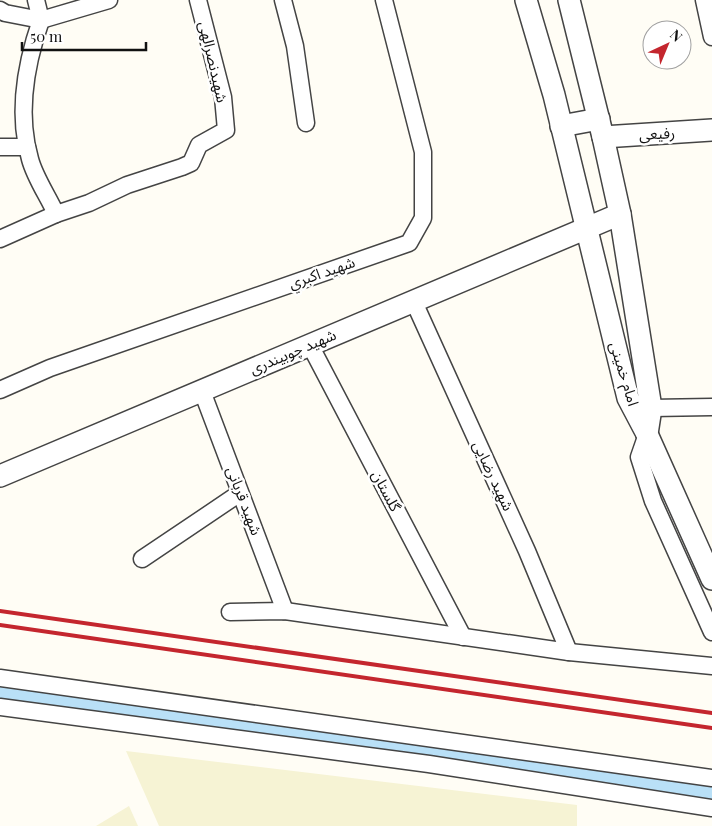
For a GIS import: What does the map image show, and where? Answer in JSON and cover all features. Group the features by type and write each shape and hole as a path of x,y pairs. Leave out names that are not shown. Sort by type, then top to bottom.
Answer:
{"street":[{"path":"0,239 56,214 30,161 24,133 24,96 32,46 41,20 36,0"},
{"path":"0,10 5,14 41,20 110,0"},
{"name":"شهیدنصرالهی","path":"56,214 89,203 127,185 191,163 199,145 222,134 226,130 223,97 198,0"},
{"path":"283,0 295,46 306,123"},
{"name":"شهيد اکبري","path":"0,390 50,368 409,243 423,218 423,152 384,0"},
{"name":"امام خمینی","path":"526,0 561,126 628,398 647,434"},
{"name":"امام خمینی","path":"569,0 620,214 651,408 647,434"},
{"path":"704,0 712,37"},
{"name":"رفیعی","path":"561,126 712,130"},
{"path":"0,147 27,147"},
{"name":"شهید چوبیندری","path":"0,476 620,214"},
{"name":"شهید رضایی","path":"414,302 528,551 569,652"},
{"name":"گلستان","path":"310,344 463,637"},
{"name":"شهید قربانی","path":"202,391 285,611"},
{"path":"651,408 712,407"},
{"path":"647,434 712,579"},
{"path":"647,434 639,457 653,501 712,632"},
{"path":"142,559 240,493"},
{"path":"230,612 285,611 569,652 712,666"},
{"path":"0,678 712,778"},
{"path":"0,707 429,764 712,808"}],"shaded area":[{"path":"126,751 577,805 577,826 159,826"},
{"path":"129,806 138,826 96,826"}],"waterway":[{"path":"0,693 367,742 712,795"}],"railway":[{"path":"0,611 712,713"},
{"path":"0,625 712,728"}]}
